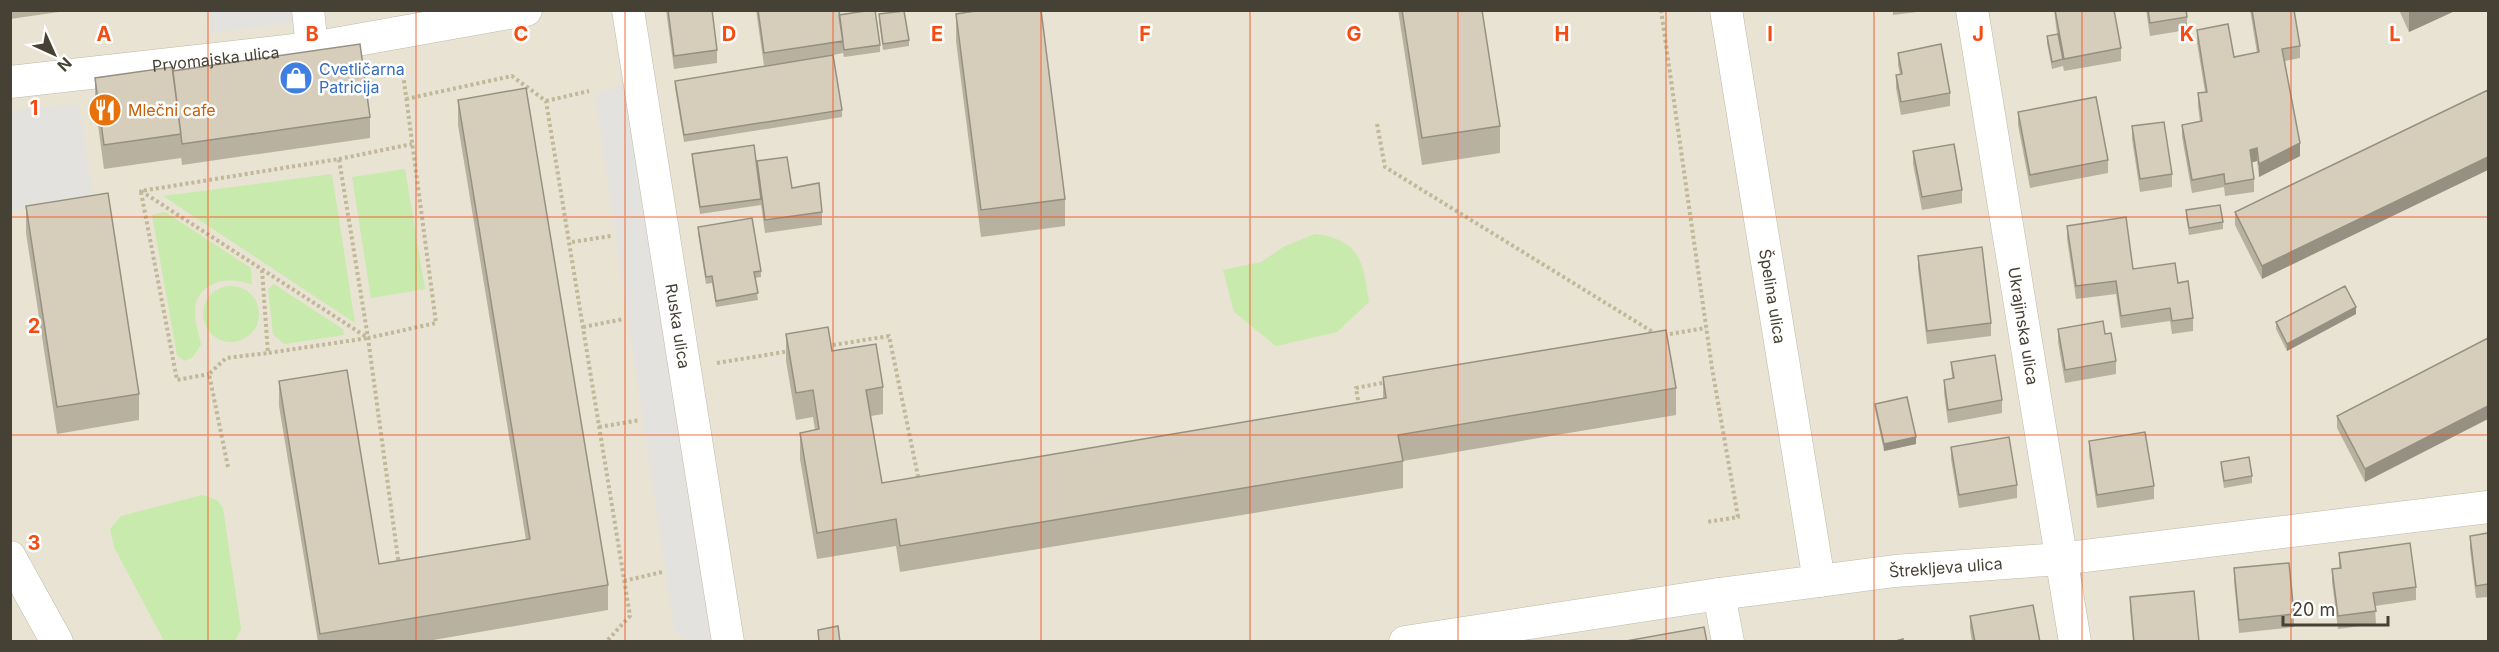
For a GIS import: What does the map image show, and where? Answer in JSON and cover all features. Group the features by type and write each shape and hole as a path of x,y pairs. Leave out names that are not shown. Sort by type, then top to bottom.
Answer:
{"street":[{"path":"308,10 312,48"},
{"name":"Prvomajska ulica","path":"10,82 312,48 526,10"},
{"name":"Ruska ulica","path":"628,10 687,368 728,642"},
{"name":"Špelina ulica","path":"1726,10 1819,581"},
{"name":"Ukrajinska ulica","path":"1972,10 2075,642"},
{"name":"Štrekljeva ulica","path":"1405,642 1719,594 1895,571 2060,559 2488,507"},
{"path":"10,558 57,642"},
{"path":"1719,594 1728,642"}],"path":[{"path":"1661,10 1707,328 1738,518 1707,522"},
{"path":"141,191 177,380 209,374 226,358 369,338 436,323 401,57"},
{"path":"406,99 512,76 546,101 630,616 606,642"},
{"path":"546,101 589,91"},
{"path":"1377,124 1385,166 1660,336"},
{"path":"141,191 339,159 412,144"},
{"path":"339,159 369,338 400,572"},
{"path":"141,191 369,338"},
{"path":"572,242 611,236"},
{"path":"262,270 268,353"},
{"path":"583,327 624,319"},
{"path":"1648,338 1707,328"},
{"path":"821,346 889,336 920,487"},
{"path":"687,368 799,350"},
{"path":"209,374 228,467"},
{"path":"1360,415 1356,388 1391,382"},
{"path":"599,427 640,420"},
{"path":"624,581 662,572"}],"shaded area":[{"path":"11,11 2488,11 2488,641 11,641"},
{"path":"206,11 295,11 296,21 209,33"},
{"path":"638,77 728,641 689,641 675,634 595,95"},
{"path":"79,104 93,198 11,210 10,111"}],"green space":[{"path":"405,169 425,289 371,298 352,177"},
{"path":"332,174 355,323 163,196"},
{"path":"165,212 251,268 252,285 224,281 207,287 201,293 195,312 201,345 192,358 184,361 177,355 152,215"},
{"path":"1315,234 1342,242 1357,255 1364,275 1369,302 1337,332 1276,346 1234,312 1223,270 1261,262 1285,246"},
{"path":"274,284 343,329 344,335 284,344 273,334 268,289"},
{"path":"226,286 236,286 251,294 257,303 259,314 257,325 251,334 236,342 226,342 215,337 208,330 203,319 203,309 208,298 215,291"},
{"path":"202,495 217,500 223,508 241,629 235,641 164,641 114,547 110,529 121,516"}],"building":[{"path":"668,10 712,10 717,50 674,56"},
{"path":"758,10 839,10 843,41 764,53"},
{"path":"875,10 880,45 844,50 839,15"},
{"path":"982,10 1041,10 1065,199 981,210 956,14"},
{"path":"1402,10 1482,10 1500,126 1422,138"},
{"path":"2055,10 2114,10 2121,48 2064,59"},
{"path":"2148,10 2186,10 2187,17 2150,23"},
{"path":"2252,10 2294,10 2300,46 2282,49 2300,143 2259,164 2257,148 2250,150 2254,179 2225,184 2224,174 2192,180 2182,125 2202,121 2198,93 2207,92 2197,30 2228,24 2234,57 2259,52"},
{"path":"904,11 909,40 883,44 879,14"},
{"path":"2058,34 2063,59 2052,62 2047,36"},
{"path":"360,44 370,117 182,144 173,71"},
{"path":"1941,44 1950,93 1901,102 1896,75 1902,74 1898,53"},
{"path":"833,55 842,110 684,135 675,81"},
{"path":"172,67 181,134 104,145 95,78"},
{"path":"526,88 608,585 320,634 279,381 347,370 379,564 530,539 458,100"},
{"path":"2488,90 2488,157 2262,266 2235,212"},
{"path":"2096,97 2108,160 2030,175 2018,112"},
{"path":"2164,122 2172,174 2140,179 2132,126"},
{"path":"1954,144 1962,190 1922,197 1913,151"},
{"path":"754,145 761,199 700,207 692,154"},
{"path":"787,157 792,188 819,183 822,212 765,220 757,161"},
{"path":"108,193 139,394 57,407 26,206"},
{"path":"2220,205 2223,222 2189,228 2186,210"},
{"path":"2126,217 2133,269 2175,263 2178,283 2188,281 2193,318 2172,321 2170,308 2121,316 2116,281 2076,286 2067,226"},
{"path":"752,218 761,271 754,272 758,293 716,301 712,276 706,277 698,227"},
{"path":"1982,247 1991,323 1927,331 1918,256"},
{"path":"2345,286 2356,307 2287,344 2276,322"},
{"path":"2103,321 2105,334 2111,333 2116,361 2065,370 2058,329"},
{"path":"828,327 832,351 876,344 883,387 866,390 882,483 1386,398 1383,377 1666,330 1676,388 1398,435 1403,461 900,546 896,519 817,533 800,433 819,429 813,390 796,393 786,334"},
{"path":"2488,338 2488,406 2365,469 2337,416"},
{"path":"1995,355 2002,400 1948,410 1944,380 1954,378 1951,362"},
{"path":"1907,397 1916,437 1884,444 1875,404"},
{"path":"2145,432 2154,486 2097,495 2089,441"},
{"path":"2009,437 2017,485 1959,495 1951,447"},
{"path":"2249,457 2252,476 2224,481 2221,462"},
{"path":"2488,533 2488,584 2476,586 2470,536"},
{"path":"2410,543 2416,587 2373,593 2376,611 2338,616 2332,569 2341,568 2339,553"},
{"path":"2289,563 2294,614 2239,620 2234,568"},
{"path":"2194,591 2199,642 2134,642 2130,597"},
{"path":"2033,605 2040,642 1975,642 1970,616"},
{"path":"838,626 840,642 819,642 818,630"},
{"path":"1704,627 1707,642 1626,641"}],"place":[{"name":"Cvetličarna Patricija","path":"296,78"},
{"name":"Mlečni cafe","path":"105,110"}]}
